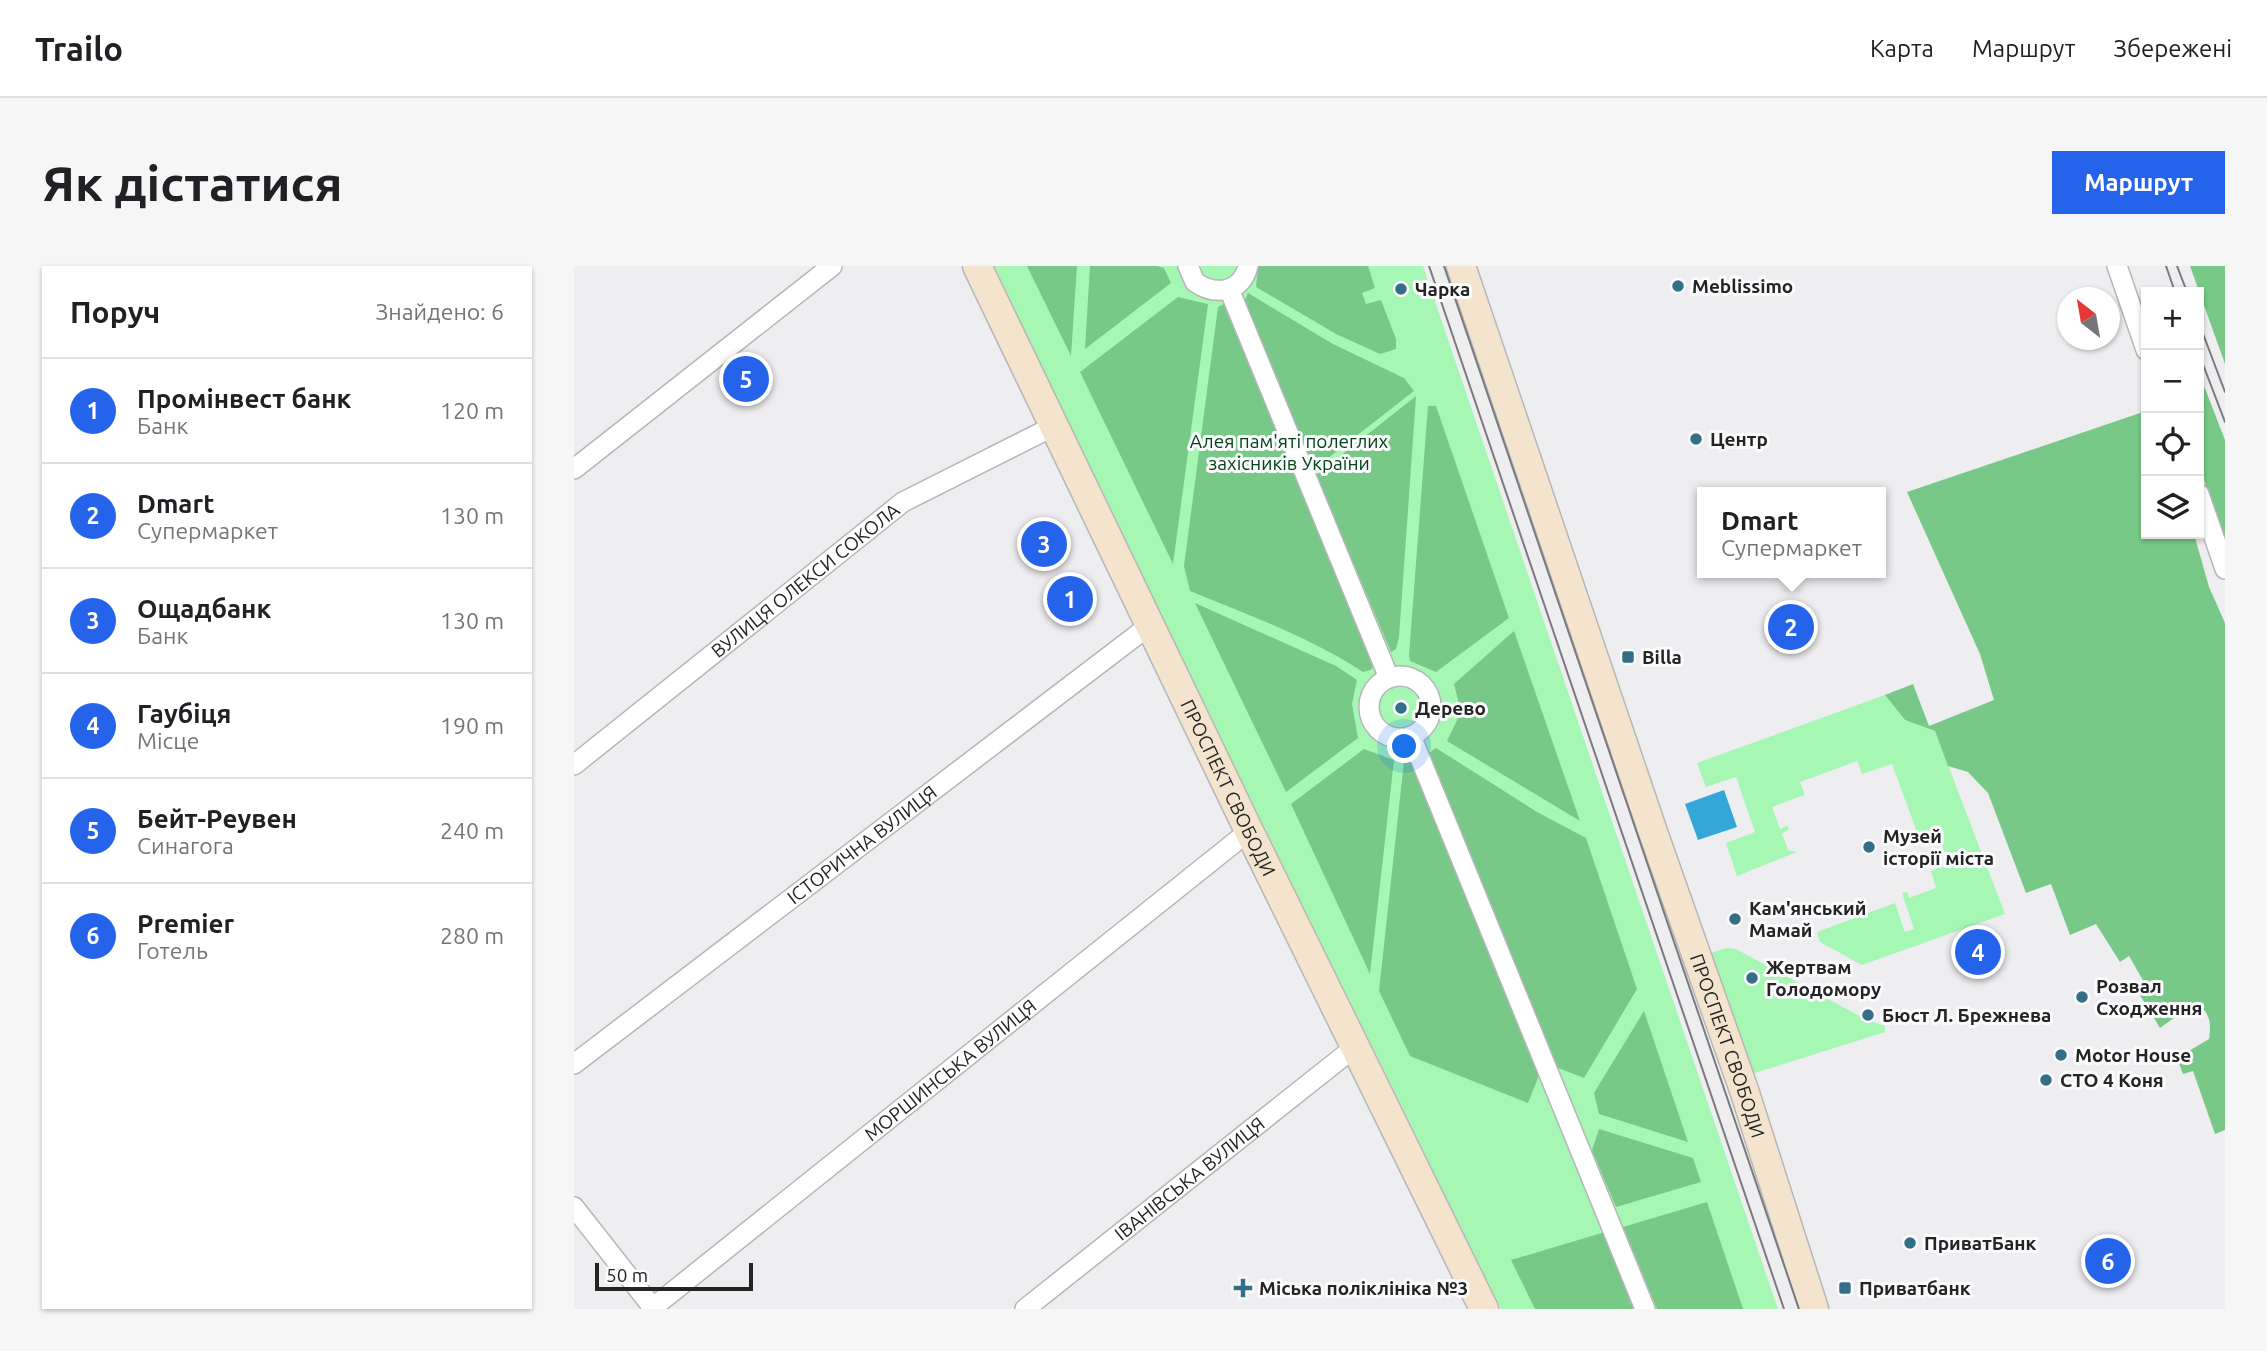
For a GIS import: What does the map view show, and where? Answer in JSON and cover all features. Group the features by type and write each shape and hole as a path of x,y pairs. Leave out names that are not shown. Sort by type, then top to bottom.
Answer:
{"main road":[{"name":"ПРОСПЕКТ СВОБОДИ","path":"977,266 1249,831 1484,1309"},
{"name":"ПРОСПЕКТ СВОБОДИ","path":"1461,266 1654,835 1744,1090 1814,1309"}],"street":[{"path":"574,469 832,266"},
{"path":"1188,266 1195,282 1205,289 1229,289 1240,283 1248,266"},
{"path":"2117,266 2141,336"},
{"path":"1229,289 1389,678"},
{"name":"ВУЛИЦЯ ОЛЕКСИ СОКОЛА","path":"574,765 903,502 1054,426"},
{"path":"2204,508 2225,569"},
{"name":"ІСТОРИЧНА ВУЛИЦЯ","path":"574,1064 1150,625"},
{"path":"1389,678 1413,678 1429,696 1429,720 1422,730 1411,736 1387,736 1371,718 1371,694 1378,684 1389,678"},
{"path":"1411,736 1645,1309"},
{"name":"МОРШИНСЬКА ВУЛИЦЯ","path":"652,1309 1249,831"},
{"name":"ІВАНІВСЬКА ВУЛИЦЯ","path":"1025,1309 1355,1047"},
{"path":"574,1207 652,1309"}],"green space":[{"name":"Алея пам'яті полеглих захісників України","path":"989,266 1423,266 1778,1309 1501,1309"},
{"path":"1027,266 1077,266 1071,356"},
{"path":"1090,266 1157,266 1164,268 1171,283 1085,349"},
{"path":"1258,266 1368,266 1375,288 1362,293 1366,304 1381,300 1396,339 1396,349 1380,354 1336,334 1256,287"},
{"path":"2190,266 2225,266 2225,364 2204,305 2204,287 2198,287"},
{"path":"1248,293 1333,344 1404,378 1414,391 1314,469 1244,302"},
{"path":"1178,297 1208,304 1173,564 1080,372"},
{"path":"1224,304 1374,664 1371,670 1363,672 1300,637 1190,591 1184,566 1218,307"},
{"path":"2204,386 2225,440 2225,538 2204,480"},
{"path":"1416,396 1399,637 1396,649 1391,652 1316,475"},
{"path":"1428,406 1436,406 1509,618 1436,672 1410,661 1409,655"},
{"path":"2141,413 2141,539 2195,539 2209,587 2225,623 2225,1130 2215,1134 2193,1071 2183,1074 2177,1058 2209,1039 2209,1021 2204,1009 2200,1006 2189,1007 2160,1028 2135,987 2144,982 2129,956 2120,962 2096,924 2070,935 2051,884 2026,893 1988,793 1968,772 1948,766 1935,731 1905,720 1885,695 1913,684 1929,726 1994,700 1980,654 1907,492"},
{"path":"1195,603 1336,666 1357,680 1352,704 1358,738 1286,792"},
{"path":"1514,631 1580,821 1447,741 1461,712 1454,684"},
{"path":"1885,695 1905,720 1935,731 2005,914 1862,965 1820,942 1817,932 1895,903 1905,932 1914,929 1902,893 1907,892 1909,898 1936,888 1931,871 1949,864 1939,837 1921,843 1892,764 1862,774 1857,761 1800,782 1805,795 1772,807 1780,829 1787,826 1789,829 1782,834 1788,850 1797,852 1737,876 1726,843 1755,832 1736,777 1706,787 1697,763"},
{"path":"1436,748 1537,812 1586,838 1637,989 1584,1078 1558,1068 1429,753"},
{"path":"1364,749 1394,760 1370,974 1291,804"},
{"path":"1411,759 1540,1073 1528,1103 1410,1056 1379,991 1404,761"},
{"path":"1726,948 1736,949 1867,1020 1885,1026 1885,1032 1752,1074 1711,953"},
{"path":"1644,1011 1688,1142 1599,1114 1594,1093"},
{"path":"1599,1129 1693,1158 1701,1182 1616,1207 1592,1150"},
{"path":"1707,1202 1743,1309 1657,1309 1623,1227"},
{"path":"1605,1232 1635,1309 1535,1309 1511,1260"}],"water":[{"path":"1724,790 1737,827 1698,840 1685,804"}],"tram line":[{"path":"1429,266 1784,1309"},
{"path":"1444,266 1799,1309"},
{"path":"2166,266 2173,287"},
{"path":"2177,266 2185,287"},
{"path":"2204,336 2225,392"},
{"path":"2204,367 2225,422"}],"place":[{"name":"Meblissimo","path":"1678,286"},
{"name":"Чарка","path":"1401,289"},
{"name":"Бейт-Реувен","path":"746,379"},
{"name":"Центр","path":"1696,439"},
{"name":"Ощадбанк","path":"1044,544"},
{"name":"Промінвест банк","path":"1070,599"},
{"name":"Dmart","path":"1791,627"},
{"name":"Billa","path":"1628,657"},
{"name":"Дерево","path":"1401,708"},
{"name":"Музей історії міста","path":"1869,847"},
{"name":"Кам'янський Мамай","path":"1735,919"},
{"name":"Гаубіця","path":"1978,952"},
{"name":"Жертвам Голодомору","path":"1752,978"},
{"name":"Розвал Сходження","path":"2082,997"},
{"name":"Бюст Л. Брежнева","path":"1868,1015"},
{"name":"Motor House","path":"2061,1055"},
{"name":"СТО 4 Коня","path":"2046,1080"},
{"name":"ПриватБанк","path":"1910,1243"},
{"name":"Premier","path":"2108,1261"},
{"name":"Міська поліклініка №3","path":"1243,1288"},
{"name":"Приватбанк","path":"1845,1288"}]}
